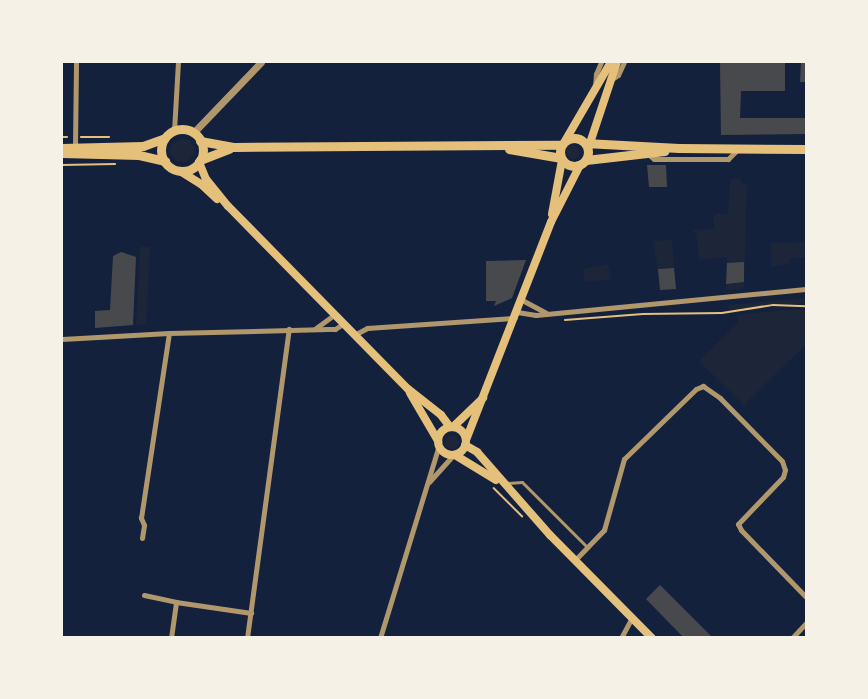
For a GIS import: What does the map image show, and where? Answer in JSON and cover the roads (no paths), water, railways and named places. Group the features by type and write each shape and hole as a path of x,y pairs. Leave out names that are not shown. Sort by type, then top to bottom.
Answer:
{"main road":[{"path":"551,222 563,143 610,62"},
{"path":"454,455 466,442 551,222 583,162 617,62"},
{"path":"62,151 75,146 143,146 165,138 174,131 193,133 200,141 203,150 200,161 206,179 228,206 408,389 441,415 452,427 462,431 466,442 477,452 502,484 652,638"},
{"path":"165,138 161,150 165,161 171,168 180,171 228,206"},
{"path":"200,141 234,147 498,147 563,143 575,138 587,145 807,149"},
{"path":"180,171 191,169 200,161 234,147"},
{"path":"498,147 561,159 570,166 583,162 679,148"},
{"path":"62,151 139,155 165,161"},
{"path":"408,389 444,452 454,455 502,484"},
{"path":"438,443 440,433 452,427 486,395"}],"street":[{"path":"75,146 76,62"},
{"path":"174,131 178,62"},
{"path":"193,133 261,62"},
{"path":"595,88 596,74 601,62"},
{"path":"612,79 618,75 624,62"},
{"path":"646,152 654,159 728,159 739,148"},
{"path":"354,335 367,328 807,289"},
{"path":"522,300 547,313"},
{"path":"314,328 334,315"},
{"path":"62,339 169,333 335,329 343,324"},
{"path":"247,638 289,329"},
{"path":"141,538 144,525 141,518 169,333"},
{"path":"575,560 604,530 624,459 696,389 704,386 709,388 782,461 785,470 783,477 738,524 741,530 805,596"},
{"path":"380,638 428,484 438,443"},
{"path":"428,484 454,455"},
{"path":"144,595 251,613"},
{"path":"171,638 176,602"},
{"path":"621,638 632,617"},
{"path":"792,638 807,623"}],"lane":[{"path":"502,484 522,482 588,548"}]}
